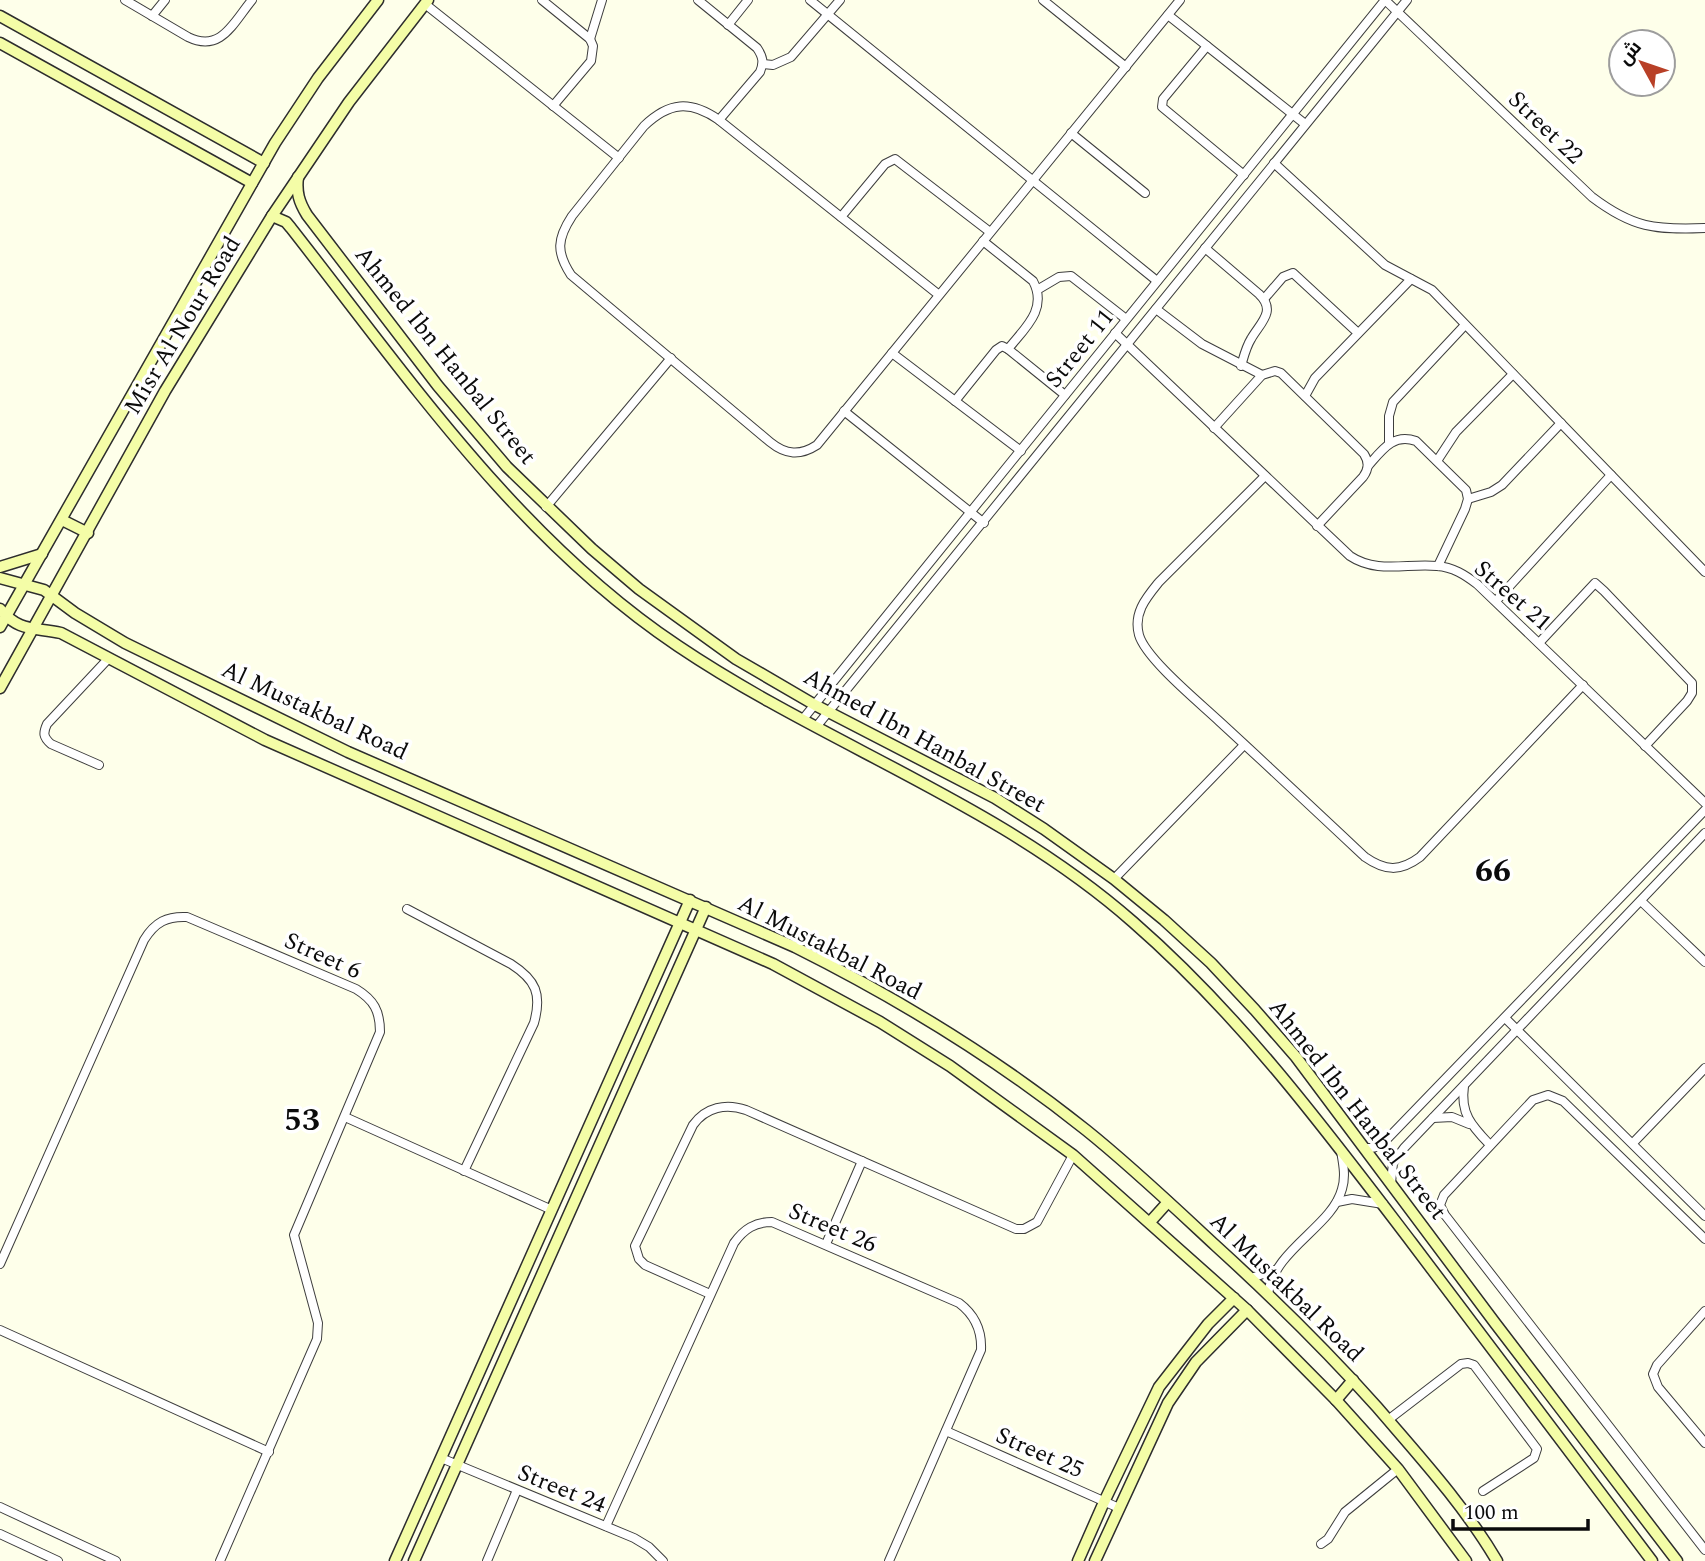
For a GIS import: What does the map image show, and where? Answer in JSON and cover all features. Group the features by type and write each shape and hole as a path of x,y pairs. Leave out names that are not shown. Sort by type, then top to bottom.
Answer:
{"street":[{"path":"125,0 198,42 209,43 220,39 251,0"},
{"path":"152,16 165,0"},
{"name":"Misr Al Nour Road","path":"0,627 3,612 24,584 62,520 264,163 318,78 378,0"},
{"path":"542,0 590,39"},
{"path":"553,106 591,61 594,53 590,39 602,0"},
{"path":"698,0 762,55 760,72 719,120"},
{"path":"728,24 748,0"},
{"path":"810,0 1157,281"},
{"path":"763,64 773,65 791,57 840,0"},
{"path":"1043,0 1126,67"},
{"path":"939,295 719,120 705,111 689,106 670,108 656,115 644,126 562,230 559,245 562,261 571,275 778,449 798,453 817,444 1126,67 1180,0"},
{"name":"Street 11","path":"803,719 1385,0"},
{"name":"Street 22","path":"1385,0 1592,197 1617,216 1645,227 1705,228"},
{"name":"Street 11","path":"816,727 1406,0"},
{"path":"426,2 619,158"},
{"name":"Misr Al Nour Road","path":"0,688 88,533 164,391 272,216 349,102 426,2"},
{"path":"1168,15 1305,124"},
{"path":"0,16 264,163"},
{"path":"0,43 252,183"},
{"path":"1207,46 1163,99 1162,107 1244,175"},
{"path":"57,75 69,55"},
{"path":"1071,134 1145,193"},
{"path":"841,217 885,164 895,159 990,232"},
{"path":"1274,163 1373,256 1432,290 1705,572"},
{"name":"Ahmed Ibn Hanbal Street","path":"298,177 300,203 307,215 472,427 546,507 592,550 673,614 736,659 815,705 996,798 1044,828 1114,879 1211,963 1296,1057 1677,1561"},
{"name":"Ahmed Ibn Hanbal Street","path":"272,216 286,222 506,498 559,551 615,600 675,645 738,684 951,797 1013,833 1072,873 1182,965 1233,1017 1279,1072 1652,1561"},
{"path":"983,241 1032,281 1037,290 1037,309 1009,349"},
{"path":"1205,248 1264,299 1268,309 1266,319 1249,343 1241,366"},
{"path":"1264,299 1283,276 1293,273 1358,333"},
{"path":"1037,290 1059,277 1071,276 1126,319"},
{"path":"1305,396 1315,378 1411,279"},
{"path":"1156,309 1202,344 1262,375"},
{"path":"1389,442 1389,416 1393,402 1465,325"},
{"name":"Street 21","path":"1115,332 1350,556 1371,566 1438,566 1466,575 1705,803"},
{"path":"955,401 1002,346 1065,395"},
{"path":"892,353 1021,451"},
{"path":"546,507 671,358"},
{"path":"1214,428 1262,375 1268,371 1281,373 1364,454 1368,466"},
{"path":"1437,461 1456,432 1513,374"},
{"path":"844,411 984,523"},
{"path":"1468,499 1492,492 1502,485 1561,423"},
{"path":"1317,526 1363,477 1368,466 1389,442 1407,438 1416,441 1466,490 1468,499 1438,566"},
{"path":"1496,601 1611,475"},
{"path":"1265,476 1144,600 1137,624 1139,636 1145,647 1186,690 1365,858 1379,867 1395,869 1408,866 1420,857 1583,685"},
{"path":"62,520 88,533"},
{"path":"0,567 42,554"},
{"name":"Al Mustakbal Road","path":"0,578 44,590 89,622 125,643 335,746 706,907 846,973 973,1051 1087,1130 1268,1294 1353,1380 1438,1477 1497,1561"},
{"path":"1539,643 1595,583 1604,591 1692,684 1692,693 1687,701 1645,746"},
{"name":"Al Mustakbal Road","path":"3,612 13,624 61,633 265,740 773,964 880,1022 968,1078 1073,1155 1247,1310 1336,1400 1398,1469 1466,1561"},
{"path":"79,642 89,622"},
{"path":"99,765 51,744 44,732 47,724 108,659"},
{"path":"839,675 843,682 851,685"},
{"path":"1114,879 1244,745"},
{"path":"1363,1146 1380,1146 1705,810"},
{"path":"1392,1186 1390,1178 1393,1163 1404,1148 1705,833"},
{"path":"395,1561 690,900"},
{"path":"1641,901 1705,962"},
{"path":"414,1561 706,907"},
{"path":"407,909 512,964 526,973 536,988 538,1006 534,1023 464,1171"},
{"name":"Street 6","path":"0,1264 144,940 151,928 161,920 174,916 187,917 356,989 376,1006 380,1032 294,1236 319,1331 220,1561"},
{"path":"1505,1018 1705,1216"},
{"path":"1279,1072 1296,1057"},
{"path":"1633,1143 1705,1068"},
{"path":"1464,1086 1463,1109 1469,1124"},
{"path":"1705,1239 1556,1097 1548,1095 1533,1100 1441,1199 1441,1210 1705,1549"},
{"path":"710,1294 645,1265 635,1250 637,1240 687,1136 698,1118 718,1108 739,1107 1007,1225 1024,1229 1037,1222 1073,1155"},
{"path":"1433,1118 1452,1116 1469,1124 1490,1146"},
{"path":"345,1117 552,1210"},
{"path":"1391,1135 1404,1148"},
{"path":"1268,1294 1275,1270 1337,1202 1344,1182 1341,1151"},
{"path":"826,1244 862,1161"},
{"path":"1337,1202 1352,1199 1382,1204"},
{"path":"1150,1222 1168,1202"},
{"name":"Street 26","path":"606,1527 734,1243 746,1229 763,1222 781,1225 826,1244 950,1299 967,1310 974,1318 981,1336 981,1350 946,1431"},
{"path":"539,1238 555,1244"},
{"path":"1251,1278 1275,1270"},
{"path":"1078,1561 1159,1387 1191,1344 1234,1298"},
{"path":"1096,1561 1178,1387 1196,1362 1247,1310"},
{"path":"1705,1311 1657,1365 1653,1374 1658,1387 1705,1443"},
{"path":"1480,1333 1495,1323"},
{"path":"0,1330 269,1452"},
{"path":"1388,1420 1461,1364 1474,1365 1537,1449 1534,1458 1483,1491"},
{"path":"1336,1400 1353,1380"},
{"path":"888,1561 946,1431"},
{"name":"Street 25","path":"946,1431 1119,1508"},
{"name":"Street 24","path":"441,1458 635,1538 663,1561"},
{"path":"1321,1544 1328,1539 1339,1518 1351,1506 1398,1469"},
{"path":"487,1561 517,1490"},
{"path":"0,1507 116,1561"},
{"path":"0,1534 58,1561"}],"district":[{"name":"66","path":"1493,870"},
{"name":"53","path":"302,1119"}]}
